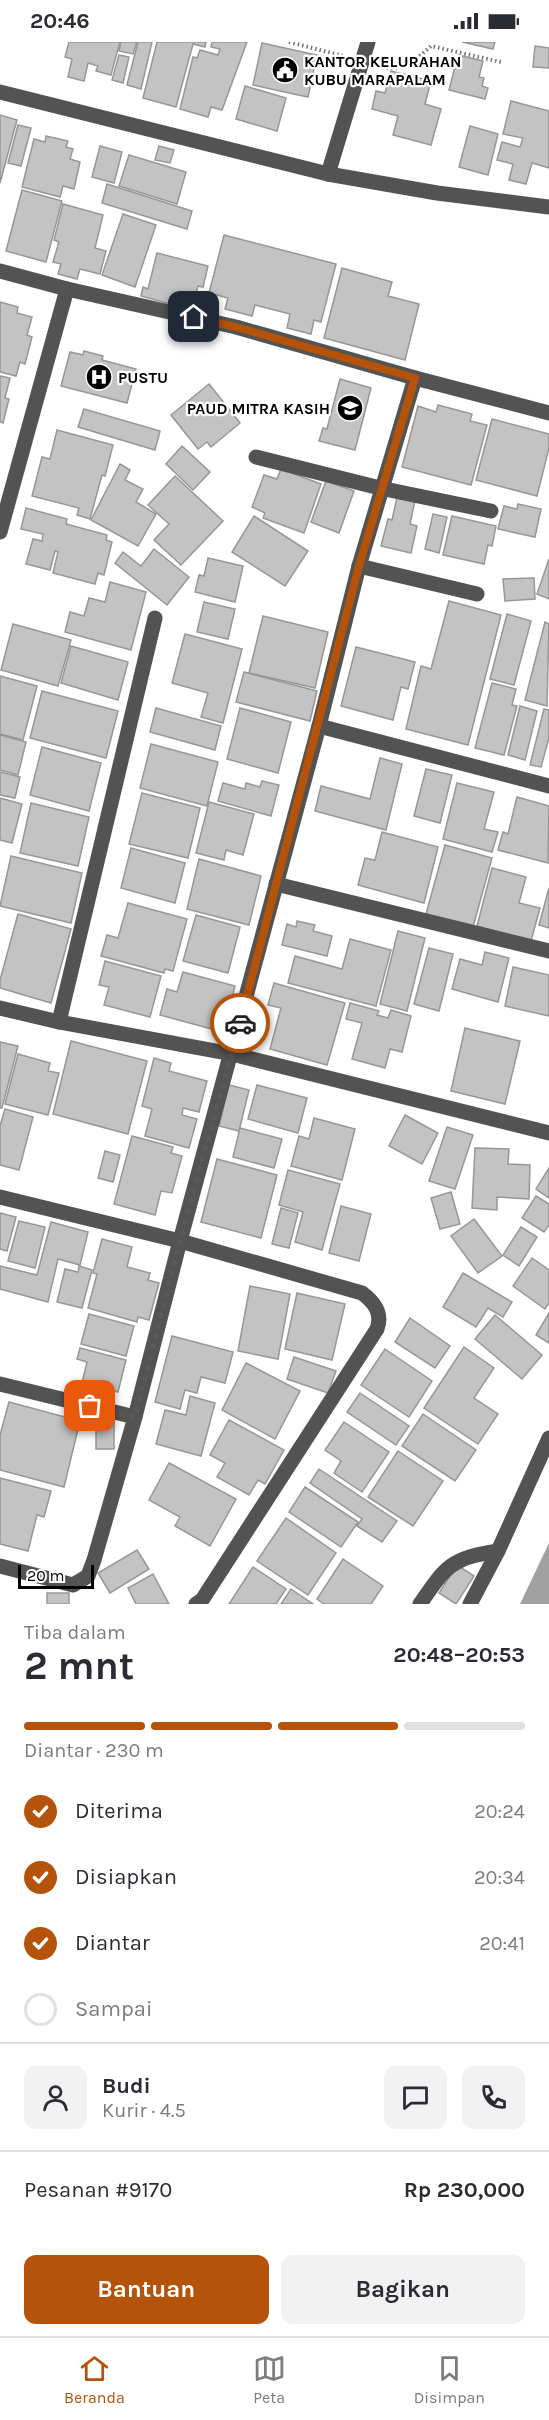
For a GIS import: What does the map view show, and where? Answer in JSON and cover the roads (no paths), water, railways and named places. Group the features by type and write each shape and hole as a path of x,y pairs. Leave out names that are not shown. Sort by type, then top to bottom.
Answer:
{"street":[{"path":"328,174 368,42"},
{"path":"0,92 328,174 437,193 549,207"},
{"path":"0,271 67,289 236,327 549,413"},
{"path":"0,532 67,289"},
{"path":"0,1566 73,1585 88,1576 135,1417 380,488 415,378"},
{"path":"256,457 380,488 490,511"},
{"path":"359,566 477,594"},
{"path":"59,1022 155,618"},
{"path":"319,726 549,786"},
{"path":"276,884 549,951"},
{"path":"0,1008 59,1022 232,1054 549,1133"},
{"path":"0,1197 180,1241 362,1293 376,1307 380,1316 377,1329 202,1600 196,1604"},
{"path":"0,1384 135,1417"},
{"path":"470,1604 498,1551 549,1438"},
{"path":"420,1604 443,1571 453,1562 469,1555 498,1551"}],"place":[{"name":"KANTOR KELURAHAN KUBU MARAPALAM","path":"285,70"},
{"name":"PUSTU","path":"99,377"},
{"name":"PAUD MITRA KASIH","path":"350,408"}]}
